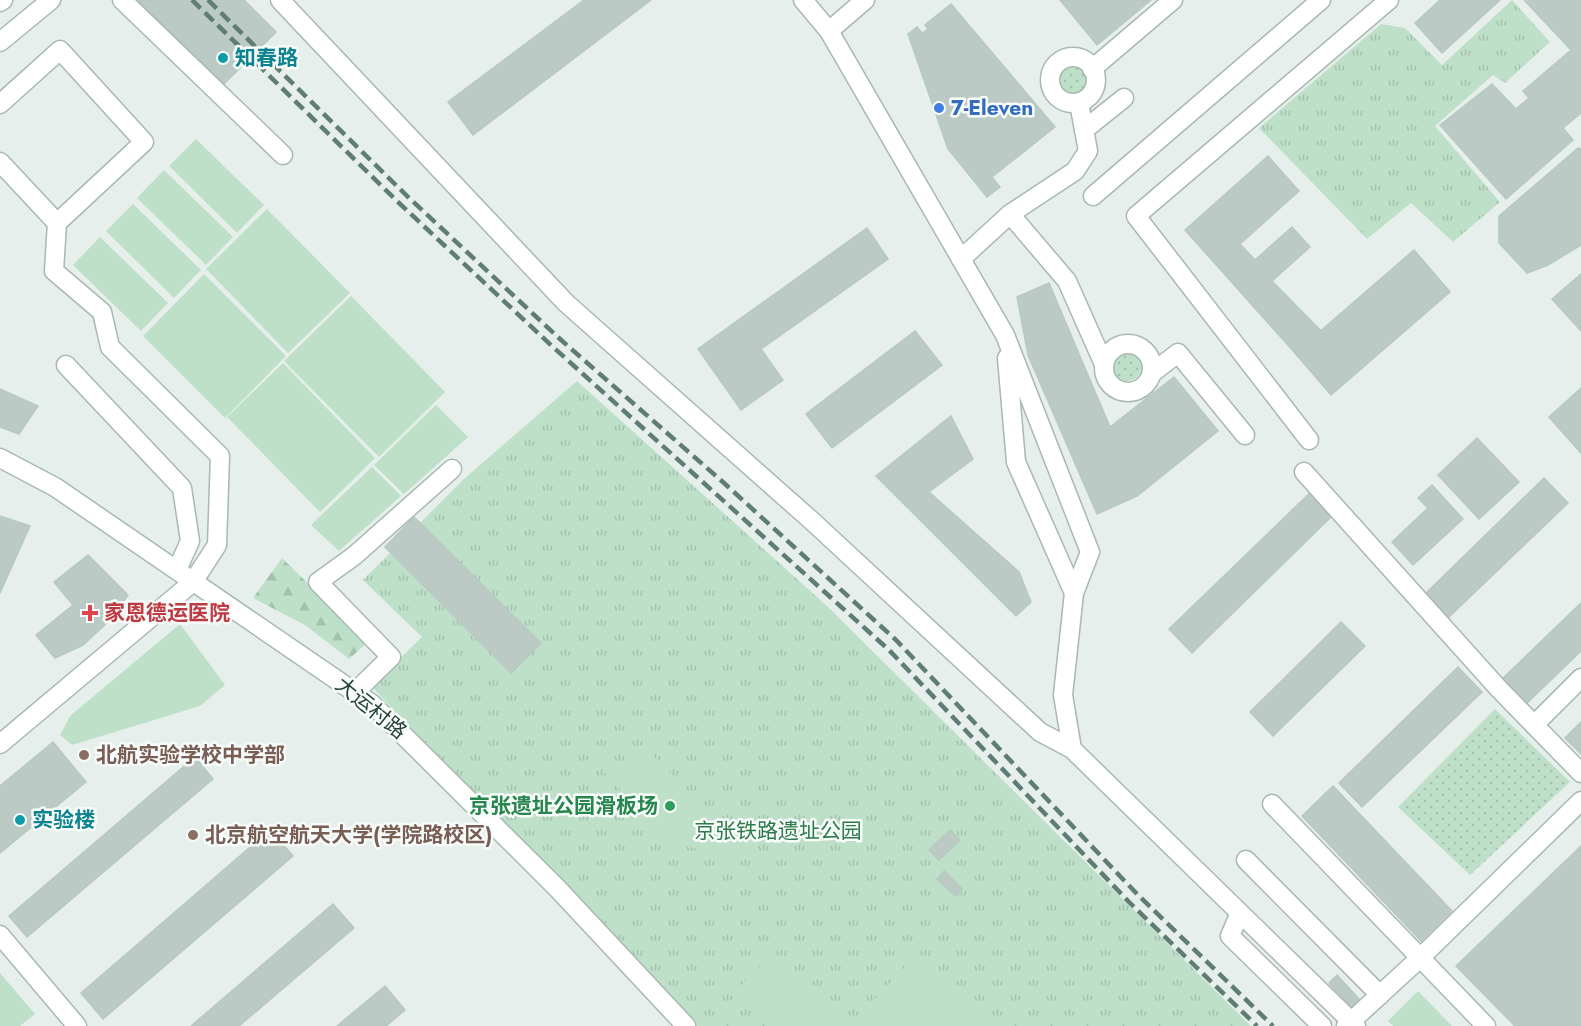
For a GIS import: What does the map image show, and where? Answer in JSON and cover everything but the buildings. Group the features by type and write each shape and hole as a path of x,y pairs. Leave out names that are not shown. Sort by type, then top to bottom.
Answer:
{"street":[{"path":"0,42 51,0"},
{"path":"122,0 284,155"},
{"path":"280,0 310,28 335,61 566,303 812,521 1040,732 1072,749 1351,1024 1581,801"},
{"path":"803,0 829,31 1005,335 1090,552 1074,593 1064,695 1072,749"},
{"path":"829,31 865,0"},
{"path":"1092,69 1173,0"},
{"path":"1093,196 1321,0"},
{"path":"1309,440 1136,216 1389,0"},
{"path":"0,104 60,50 144,142 57,223 54,271 102,312 110,347 220,456 217,544 193,582 0,744"},
{"path":"1067,57 1085,60 1096,74 1093,92 1078,103 1060,100 1050,86 1053,68 1067,57"},
{"path":"1084,130 1124,98"},
{"path":"961,259 1010,214 1075,171 1088,151 1078,103"},
{"path":"0,162 57,223"},
{"path":"1010,214 1067,282 1103,362 1106,381 1122,392 1141,389 1152,373 1178,353 1245,435"},
{"path":"1005,335 1016,462 1074,593"},
{"path":"1103,362 1114,346 1133,343 1149,354 1152,373"},
{"path":"66,364 182,488 190,541 177,570"},
{"name":"大运村路","path":"0,458 56,486 355,692 401,731 557,888 686,1026"},
{"path":"355,692 391,657 318,582 358,560 452,469"},
{"path":"1305,472 1534,725 1581,773"},
{"path":"1534,725 1581,678"},
{"path":"1272,804 1486,1026"},
{"path":"1246,860 1380,996"},
{"path":"1239,915 1230,936 1322,1026"},
{"path":"0,935 77,1026"}],"green space":[{"path":"1512,0 1550,42 1505,83 1493,75 1435,126 1500,202 1453,242 1411,203 1367,239 1259,128 1381,24 1405,28 1442,65"},
{"path":"1072,66 1078,67 1086,75 1086,87 1078,95 1072,96 1066,95 1058,87 1057,81 1058,75 1066,67"},
{"path":"196,139 264,205 237,233 169,166"},
{"path":"164,170 233,237 206,265 137,198"},
{"path":"133,204 201,270 174,298 106,231"},
{"path":"267,209 350,293 288,353 206,269"},
{"path":"100,237 168,303 141,331 73,265"},
{"path":"204,274 286,356 225,418 143,336"},
{"path":"351,296 445,392 379,457 284,361"},
{"path":"1127,351 1133,352 1141,360 1141,372 1133,380 1127,381 1121,380 1113,372 1112,366 1113,360 1121,352"},
{"path":"283,363 375,458 320,512 227,417"},
{"name":"京张铁路遗址公园","path":"577,381 827,606 1251,1026 696,1026 371,686 422,637 363,580 465,478"},
{"path":"436,405 468,437 404,494 374,465"},
{"path":"372,467 401,496 339,551 311,525"},
{"path":"282,558 368,642 349,659 305,625 253,598"},
{"path":"180,624 225,685 200,706 72,745 60,735 70,716"},
{"path":"1495,709 1570,782 1470,875 1398,807"},
{"name":"京张遗址公园滑板场","path":"621,748 654,757 753,855 746,859 674,844 594,762 642,768"},
{"path":"918,954 992,1026 848,1026"},
{"path":"770,956 841,1025 774,1026 737,990"},
{"path":"0,973 35,1014 20,1026 0,1026"},
{"path":"1418,991 1452,1026 1393,1026 1388,1021"}],"railway":[{"path":"192,0 398,202 553,347 889,650 1130,903 1257,1026"},
{"path":"208,0 406,195 560,339 724,483 896,640 1137,894 1273,1026"}],"place":[{"name":"知春路","path":"223,58"},
{"name":"7-Eleven","path":"939,108"},
{"name":"家恩德运医院","path":"90,613"},
{"name":"北航实验学校中学部","path":"84,755"},
{"name":"京张遗址公园滑板场","path":"670,806"},
{"name":"实验楼","path":"20,820"},
{"name":"北京航空航天大学(学院路校区)","path":"193,835"}]}
